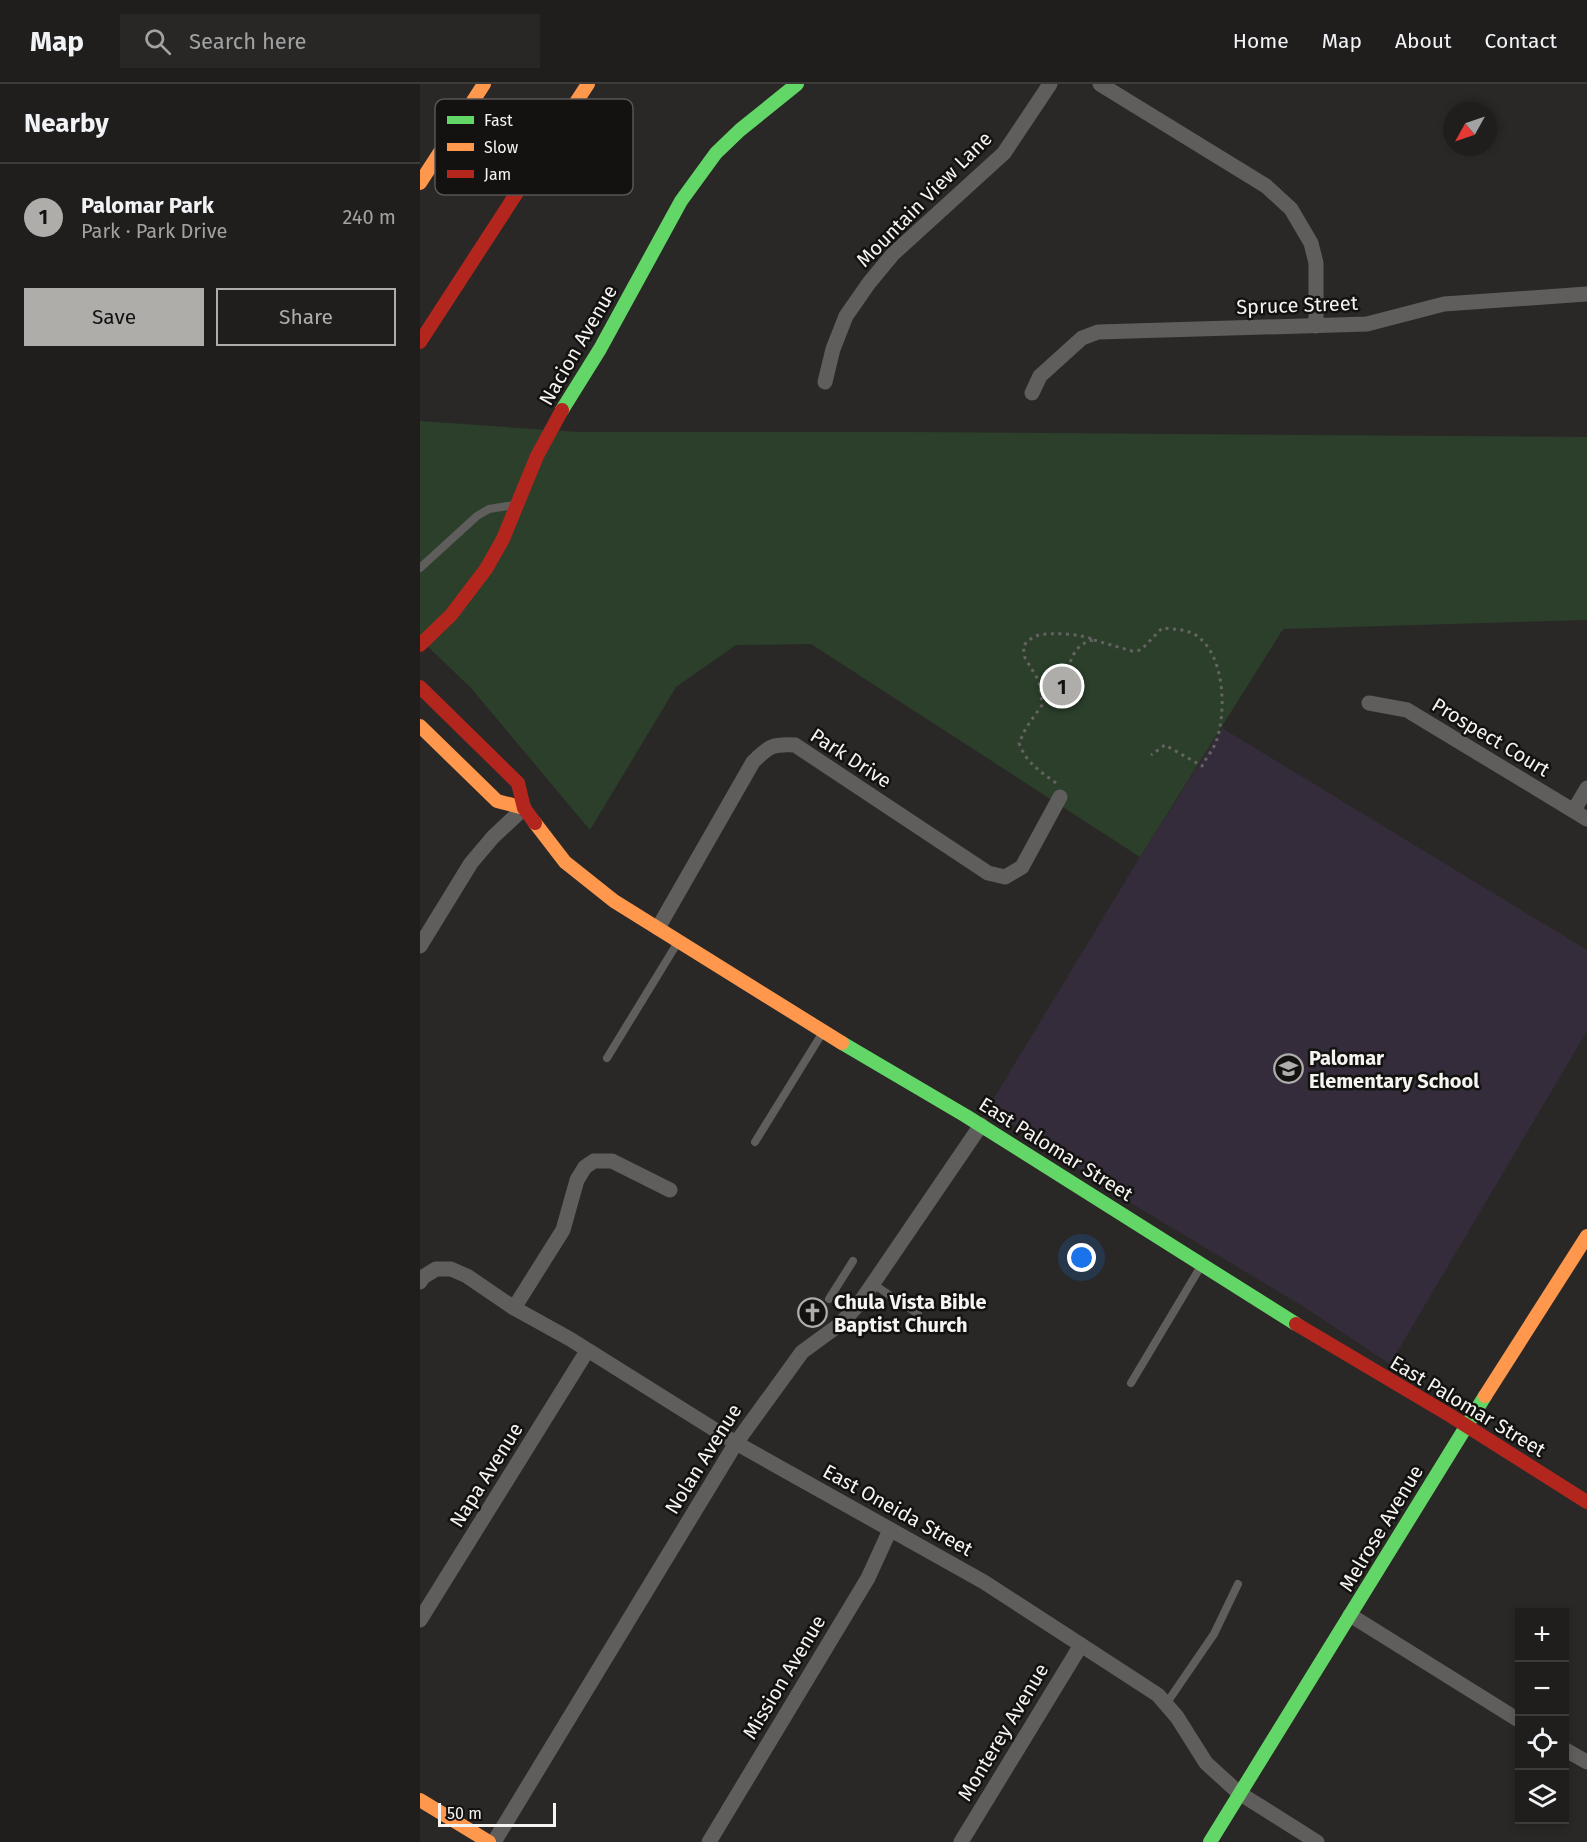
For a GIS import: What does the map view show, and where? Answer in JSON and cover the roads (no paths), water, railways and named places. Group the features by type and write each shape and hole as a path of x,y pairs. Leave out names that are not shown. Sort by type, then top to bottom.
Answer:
{"main road":[{"path":"474,99 484,84"},
{"path":"578,99 588,84"},
{"name":"Nacion Avenue","path":"420,645 451,615 486,569 503,539 537,456 555,422 600,349 681,201 717,153 740,130 797,84"},
{"path":"420,183 435,160"},
{"path":"420,342 516,195"},
{"name":"East Palomar Street","path":"420,687 518,783 524,808 565,862 614,901 981,1125 1359,1364 1466,1426 1587,1502"},
{"path":"420,726 497,801 524,808"},
{"name":"Melrose Avenue","path":"1210,1842 1466,1426 1586,1239"},
{"path":"420,1800 492,1842"}],"street":[{"name":"Mountain View Lane","path":"825,382 833,349 846,315 868,283 893,254 1004,153 1050,84"},
{"path":"1100,84 1266,186 1291,209 1311,243 1316,263 1316,327"},
{"name":"Spruce Street","path":"1032,393 1040,376 1082,338 1098,332 1367,324 1444,304 1587,294"},
{"name":"Prospect Court","path":"1369,702 1407,710 1580,815"},
{"name":"Park Drive","path":"658,928 753,762 767,748 777,744 795,745 808,756 988,873 1005,877 1022,867 1060,791"},
{"path":"1580,815 1587,788"},
{"path":"420,946 471,863 493,837 524,808"},
{"name":"Nolan Avenue","path":"492,1842 736,1443 802,1352 839,1325 859,1304 981,1125"},
{"path":"514,1308 562,1230 577,1180 585,1167 594,1161 612,1161 670,1190"},
{"name":"East Oneida Street","path":"422,1279 436,1269 451,1269 467,1276 514,1308 736,1443 984,1582 1158,1695 1177,1717 1206,1763 1239,1793 1317,1842"},
{"name":"Napa Avenue","path":"420,1620 587,1351"},
{"name":"Mission Avenue","path":"709,1842 868,1578 890,1530"},
{"path":"1350,1615 1515,1718"},
{"name":"Monterey Avenue","path":"961,1842 1081,1645"},
{"path":"1569,1752 1587,1762"}],"lane":[{"path":"420,568 477,516 489,509 519,504"},
{"path":"607,1058 679,940"},
{"path":"755,1142 824,1031"},
{"path":"829,1299 853,1261"},
{"path":"1131,1383 1202,1265"},
{"path":"873,1284 918,1314"},
{"path":"1166,1704 1214,1634 1238,1584"}],"place":[{"name":"Palomar Park","path":"1062,686"},
{"name":"Palomar Elementary School","path":"1288,1069"},
{"name":"Chula Vista Bible Baptist Church","path":"813,1313"}]}
